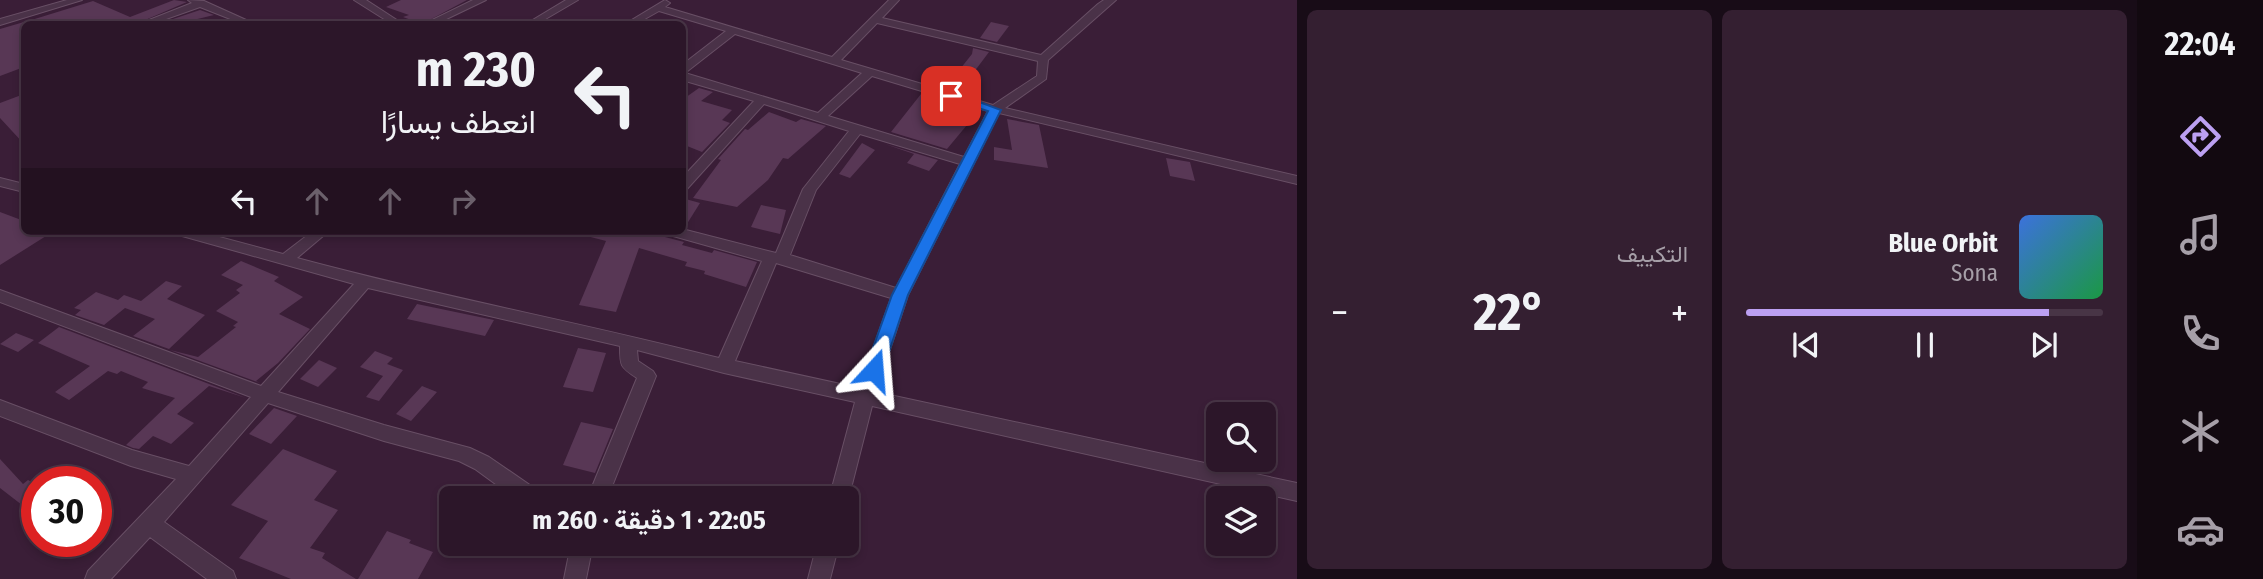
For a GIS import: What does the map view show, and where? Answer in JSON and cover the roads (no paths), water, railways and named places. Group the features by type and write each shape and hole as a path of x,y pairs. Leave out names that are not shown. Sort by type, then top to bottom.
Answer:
{"street":[{"path":"0,22 77,0"},
{"path":"359,0 393,21"},
{"path":"436,21 481,0"},
{"path":"536,21 573,0"},
{"path":"635,21 670,0"},
{"path":"835,60 894,0"},
{"path":"842,486 866,395 900,295 995,110 1042,77 1043,60 1076,31 1084,19 1111,0"},
{"path":"151,21 197,2 243,21"},
{"path":"659,8 995,110 1297,180"},
{"path":"874,19 1043,60"},
{"path":"686,71 734,30"},
{"path":"822,117 870,72"},
{"path":"686,75 969,163"},
{"path":"686,182 762,100"},
{"path":"723,366 810,189 857,129"},
{"path":"0,182 21,187"},
{"path":"194,235 365,282 628,341 723,366 866,395 1297,492"},
{"path":"285,260 317,235"},
{"path":"686,235 900,295"},
{"path":"96,579 149,524 365,282"},
{"path":"0,296 263,394 384,433 463,454 482,463 515,486"},
{"path":"602,486 647,376 629,364 628,341"},
{"path":"0,408 131,458 191,475"},
{"path":"149,524 225,579"},
{"path":"575,579 580,556"},
{"path":"819,579 825,556"}]}
